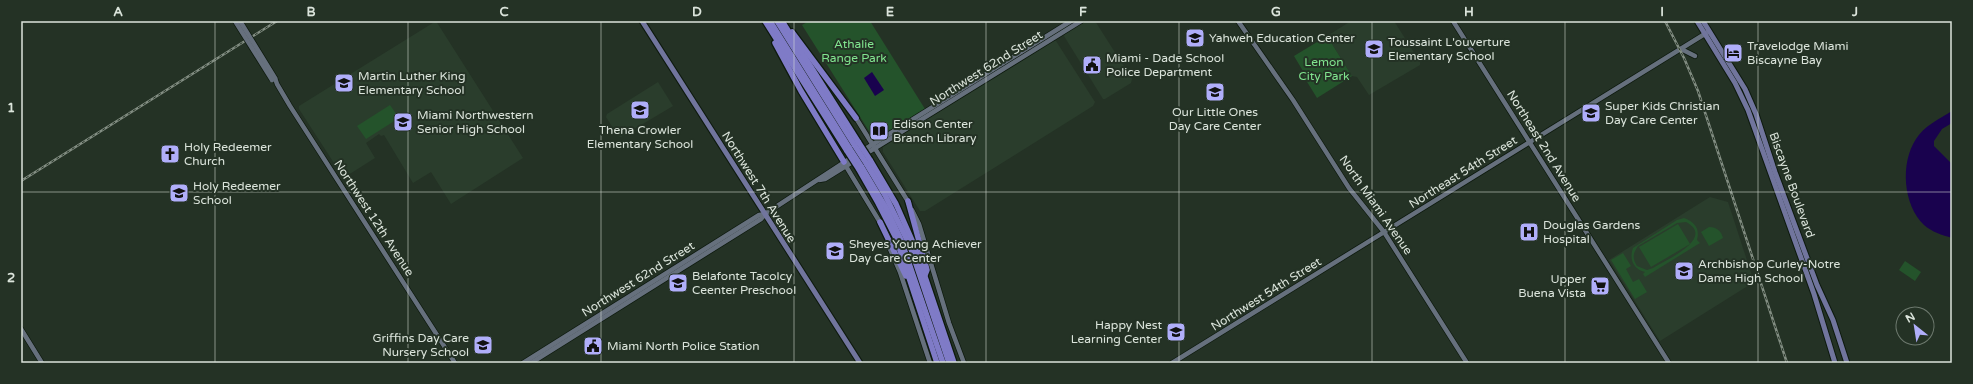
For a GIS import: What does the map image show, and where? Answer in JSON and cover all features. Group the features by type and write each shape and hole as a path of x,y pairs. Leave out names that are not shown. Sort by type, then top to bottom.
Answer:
{"highway":[{"path":"765,21 853,147"},
{"path":"770,21 886,195 910,246 949,363"},
{"path":"777,21 864,164 886,208 901,240 943,363"},
{"path":"782,21 853,147"},
{"path":"782,21 790,29 856,118"},
{"path":"775,36 775,44 782,57 845,164"},
{"path":"864,164 888,190 908,230 925,275 944,338 954,363"},
{"path":"864,164 890,224 912,282 938,363"},
{"path":"908,201 927,270 925,275"},
{"path":"880,222 907,278 912,282"}],"main road":[{"name":"Northwest 12th Avenue","path":"235,21 277,84 455,363"},
{"name":"Northwest 12th Avenue","path":"240,21 273,79"},
{"name":"Northwest 7th Avenue","path":"642,21 860,363"},
{"name":"Northwest 62nd Street","path":"531,363 761,219 765,214 819,180 823,175 845,164 874,146 1071,21"},
{"name":"Northwest 62nd Street","path":"874,146 1081,21"},
{"name":"North Miami Avenue","path":"1238,21 1293,100 1349,188 1384,232 1467,363"},
{"name":"Northeast 2nd Avenue","path":"1453,21 1669,363"},
{"name":"Biscayne Boulevard","path":"1697,21 1707,33 1745,89 1847,363"},
{"name":"Biscayne Boulevard","path":"1703,21 1707,33 1748,110 1811,286 1835,363"},
{"name":"Northeast 54th Street","path":"1370,241 1707,33"},
{"path":"1681,49 1694,56"},
{"path":"856,118 908,201 919,224 942,301 964,363"},
{"path":"853,176 852,169 870,157 875,156 883,161"},
{"path":"845,164 880,222 900,272 930,363"},
{"name":"Northwest 62nd Street","path":"523,363 759,215 765,214"},
{"name":"Northwest 54th Street","path":"1172,363 1370,241"},
{"path":"1811,286 1820,291"},
{"path":"21,330 42,363"},
{"path":"1828,344 1839,340"}],"shaded area":[{"name":"Miami Northwestern Senior High School","path":"436,21 523,158 451,204 431,172 413,183 384,135 381,136 379,134 366,143 375,158 343,177 299,109 299,106"},
{"path":"1086,21 1095,21 1132,79 1131,83 1105,99 1103,99 1064,36"},
{"name":"Toussaint L'ouverture Elementary School","path":"1351,21 1394,21 1420,62 1420,65 1369,95 1357,77 1352,76 1327,36"},
{"path":"1052,40 1056,41 1095,102 1093,106 925,211 920,211 883,152 883,147"},
{"path":"872,72 884,90 875,96 864,78"},
{"name":"Thena Crowler Elementary School","path":"658,82 673,106 621,137 618,136 606,117 607,114"},
{"path":"1952,111 1952,123 1942,129 1934,141 1934,146 1952,164 1952,238 1930,230 1917,217 1908,195 1906,171 1911,149 1919,134 1932,123"},
{"name":"Archbishop Curley-Notre Dame High School","path":"1710,197 1728,202 1754,282 1660,341 1609,260"}],"green space":[{"name":"Athalie Range Park","path":"809,21 870,21 925,109 874,139 802,25"},
{"name":"Lemon City Park","path":"1327,36 1352,76 1317,98 1301,72 1303,71 1294,56"},
{"path":"390,105 399,118 366,139 357,126"},
{"path":"1684,218 1696,226 1698,232 1697,240 1700,243 1645,277 1643,274 1645,272 1638,269 1633,263 1633,248 1677,220","holes":["1686,222 1694,228 1695,235 1686,248 1653,268 1647,270 1637,266 1634,256 1638,246 1677,223"]},
{"path":"1678,224 1690,244 1651,267 1639,247"},
{"path":"1709,227 1718,230 1723,238 1709,246 1701,232"},
{"path":"1623,253 1631,266 1626,269 1633,282 1639,279 1647,292 1635,299 1611,260"},
{"path":"1905,261 1921,272 1915,281 1899,270"}],"railway":[{"path":"21,181 277,21"},
{"path":"1665,21 1684,58 1698,91 1787,363"}],"place":[{"name":"Yahweh Education Center","path":"1195,38"},
{"name":"Toussaint L'ouverture Elementary School","path":"1374,49"},
{"name":"Travelodge Miami Biscayne Bay","path":"1733,53"},
{"name":"Miami - Dade School Police Department","path":"1092,65"},
{"name":"Martin Luther King Elementary School","path":"344,83"},
{"name":"Our Little Ones Day Care Center","path":"1215,92"},
{"name":"Thena Crowler Elementary School","path":"640,110"},
{"name":"Super Kids Christian Day Care Center","path":"1591,113"},
{"name":"Miami Northwestern Senior High School","path":"403,122"},
{"name":"Edison Center Branch Library","path":"879,131"},
{"name":"Holy Redeemer Church","path":"170,154"},
{"name":"Holy Redeemer School","path":"179,193"},
{"name":"Douglas Gardens Hospital","path":"1529,232"},
{"name":"Sheyes Young Achiever Day Care Center","path":"835,251"},
{"name":"Archbishop Curley-Notre Dame High School","path":"1684,271"},
{"name":"Belafonte Tacolcy Ceenter Preschool","path":"678,283"},
{"name":"Upper Buena Vista","path":"1600,286"},
{"name":"Happy Nest Learning Center","path":"1176,332"},
{"name":"Griffins Day Care Nursery School","path":"483,345"},
{"name":"Miami North Police Station","path":"593,346"}]}
